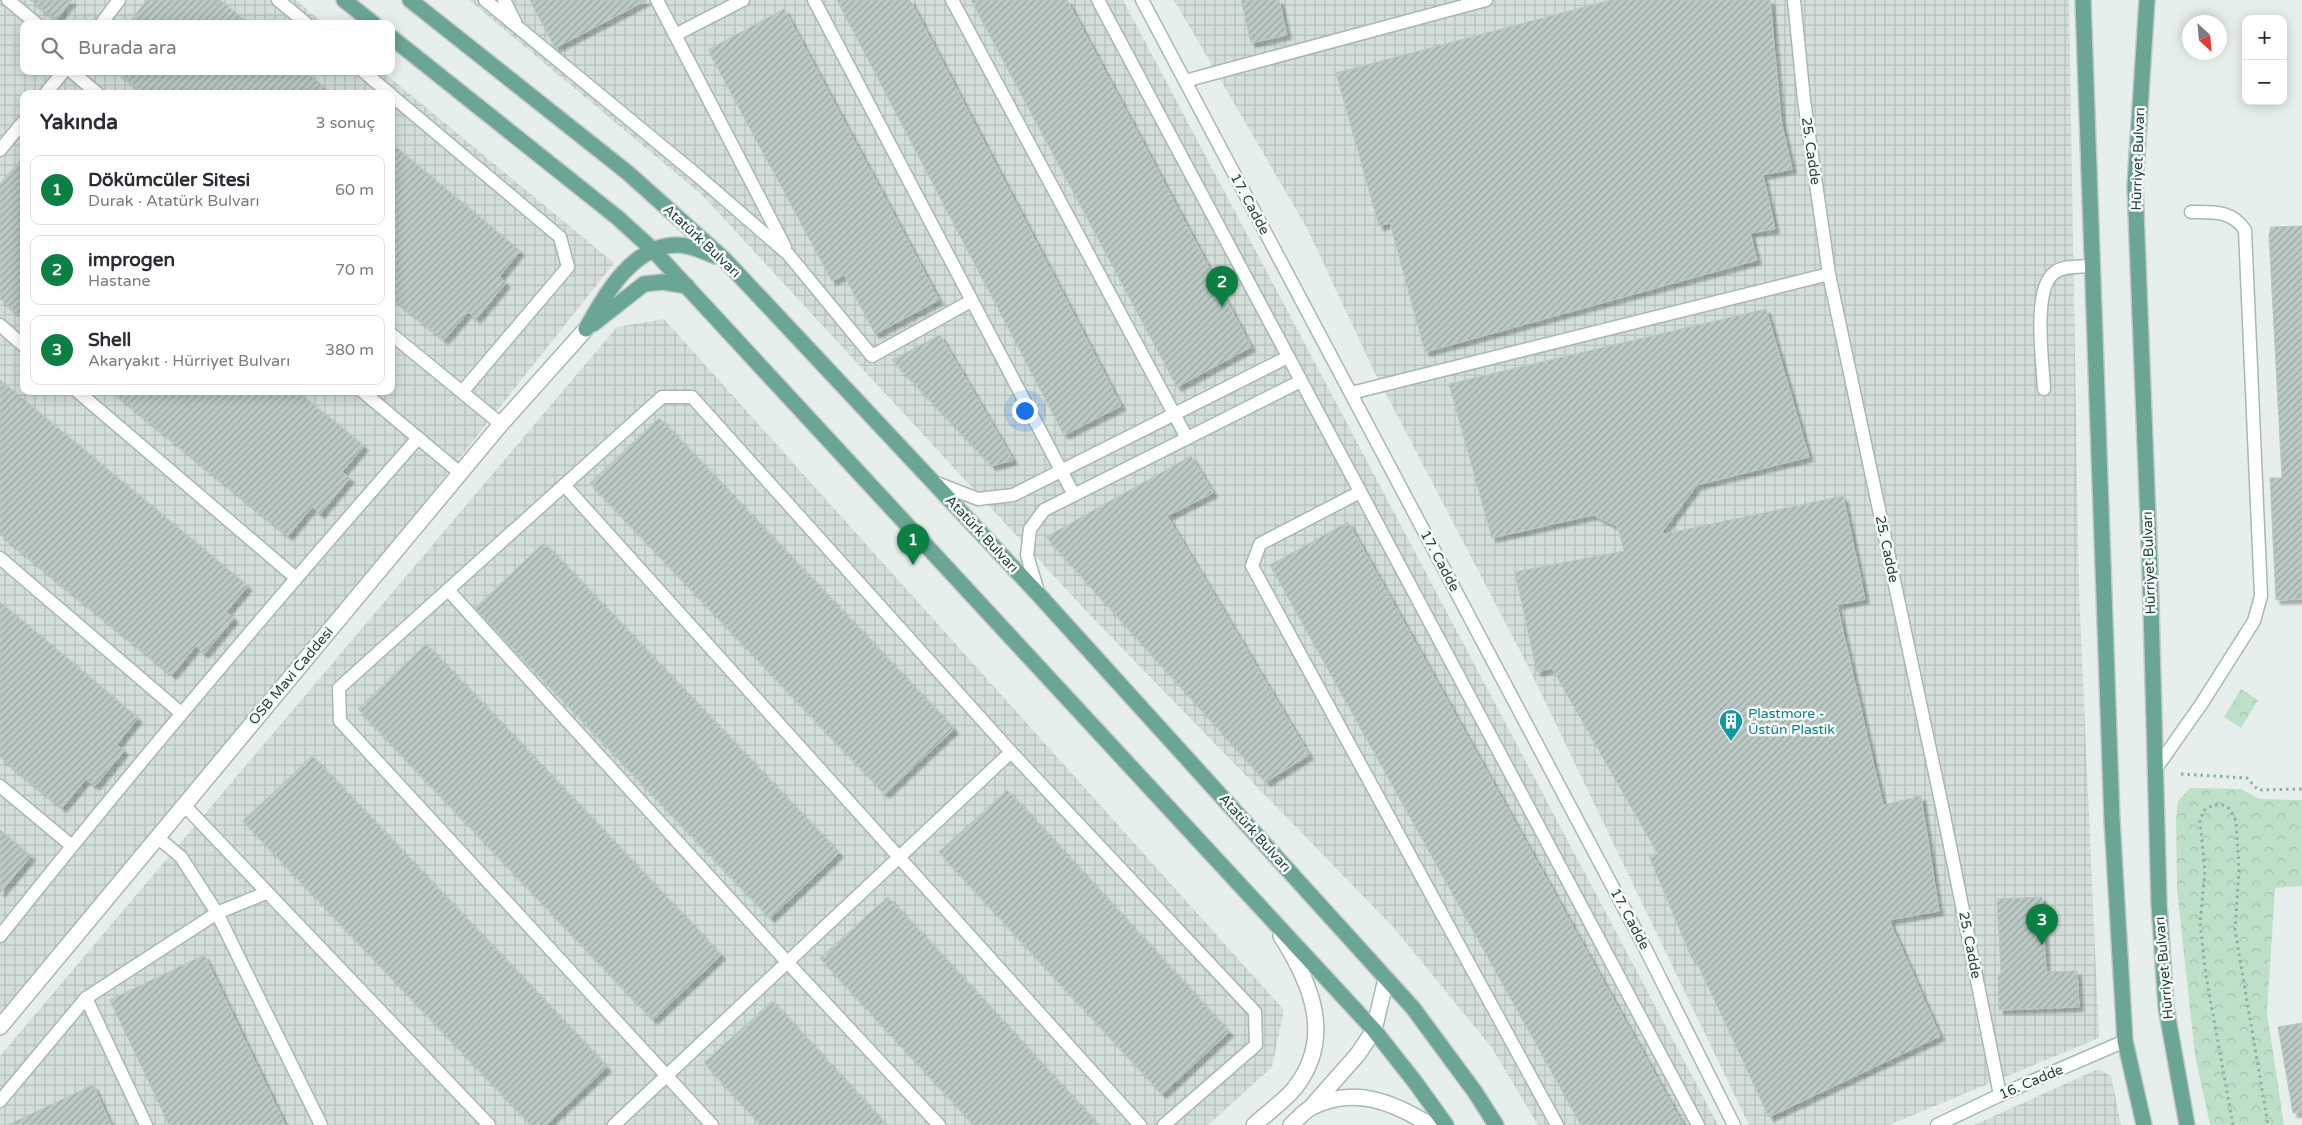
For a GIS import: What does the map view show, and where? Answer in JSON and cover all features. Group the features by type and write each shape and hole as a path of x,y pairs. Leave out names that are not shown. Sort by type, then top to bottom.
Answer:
{"main road":[{"path":"344,0 369,20"},
{"name":"Atatürk Bulvarı","path":"410,0 628,173 724,259 1039,595 1421,1018 1475,1092 1496,1125"},
{"path":"2083,0 2105,664 2126,1041 2144,1125"},
{"name":"Hürriyet Bulvarı","path":"2147,0 2135,186 2159,904 2166,1007 2187,1125"},
{"path":"395,40 618,218 652,249 1374,1030 1446,1125"},
{"path":"586,329 604,297 631,266 652,249 680,245 724,259"},
{"path":"586,329 644,284 663,282 687,286"}],"street":[{"name":"OSB Mavi Caddesi","path":"0,1027 501,424 586,329"},
{"path":"1254,1125 1294,1089 1306,1069 1316,1030 1315,1012 1306,981 1300,966 1273,922"},
{"path":"1291,1125 1311,1108 1358,1054 1374,1030 1386,980"},
{"path":"1311,1108 1334,1099 1357,1096 1383,1101 1410,1112 1430,1125"}],"lane":[{"path":"8,0 33,20"},
{"path":"104,20 119,0"},
{"path":"278,0 301,20"},
{"path":"485,0 698,176 788,254 872,356 971,301"},
{"path":"504,0 517,26"},
{"path":"656,0 788,254"},
{"path":"675,35 744,0"},
{"path":"814,0 1074,495"},
{"path":"952,0 1187,438"},
{"path":"1098,0 1698,1125"},
{"name":"17. Cadde","path":"1142,0 1642,942 1734,1125"},
{"path":"1184,81 1486,0"},
{"name":"25. Cadde","path":"1794,0 1804,100 1829,274 1949,840 2000,1095"},
{"path":"48,90 61,75"},
{"path":"76,75 93,90"},
{"path":"368,75 385,90"},
{"path":"395,98 560,237 568,267 462,392"},
{"path":"0,150 20,125"},
{"path":"2155,770 2202,703 2254,621 2260,596 2245,230 2235,219 2221,212 2191,212"},
{"path":"2044,389 2041,300 2047,282 2053,273 2060,269 2091,266"},
{"path":"1351,393 1829,274"},
{"path":"0,325 20,342"},
{"path":"395,337 501,424"},
{"path":"933,481 978,499 1013,494 1288,357"},
{"path":"1039,595 1027,555 1030,529 1044,510 1301,381"},
{"path":"82,395 296,578"},
{"path":"367,395 460,473"},
{"path":"712,1125 340,721 339,688 662,397 692,397 1011,752 1255,1012 1256,1045 1164,1125"},
{"path":"0,936 181,714 418,438"},
{"path":"564,485 1140,1125"},
{"path":"1360,492 1260,544 1252,566 1557,1125"},
{"path":"0,558 181,714"},
{"path":"448,590 788,963 939,1125"},
{"path":"614,1125 1011,752"},
{"path":"0,786 72,846"},
{"path":"184,805 489,1125"},
{"path":"157,837 181,857 217,913 321,1125"},
{"path":"0,1101 86,998 217,913 266,893"},
{"path":"86,998 146,1125"},
{"name":"16. Cadde","path":"1937,1125 2000,1095 2126,1041"}],"path":[{"path":"2181,774 2247,778 2258,790 2302,789"},
{"path":"2232,1125 2206,976 2200,923 2205,871 2200,822 2203,811 2213,805 2223,805 2230,809 2236,820 2239,870 2235,930 2268,1125"}],"shaded area":[{"path":"0,0 296,0 319,20 20,20 20,75 387,75 614,263 302,657 0,1019"},
{"path":"469,0 1123,0 1718,1125 1538,1125 1492,1048 1394,928 1087,612 702,195"},
{"path":"1174,0 2069,0 2079,592 2099,1038 1889,1125 1749,1125 1528,666 1373,369 1308,230"},
{"path":"664,319 1284,1010 1272,1067 1208,1125 0,1125 0,1056 617,327"},
{"path":"2098,1069 2111,1076 2121,1125 1974,1125"}],"green space":[{"path":"2241,689 2258,700 2241,728 2224,717"},
{"path":"2190,788 2241,789 2259,799 2302,800 2302,886 2275,888 2267,1013 2284,1125 2210,1125 2195,1055 2177,890 2176,818 2178,801"}],"building":[{"path":"30,0 72,0 56,20"},
{"path":"147,0 220,0 244,20 131,20"},
{"path":"530,0 647,0 555,48"},
{"path":"837,0 910,0 1121,406 1064,435"},
{"path":"971,0 1067,0 1251,347 1177,387"},
{"path":"1241,0 1279,0 1287,35 1251,43"},
{"path":"1611,0 1770,0 1781,120 1792,169 1763,175 1775,229 1750,233 1757,260 1425,352 1390,223 1379,226 1336,73"},
{"path":"784,9 939,300 875,334 844,275 832,281 708,50"},
{"path":"121,75 310,75 327,90 139,90"},
{"path":"395,146 520,251 499,277 506,283 476,319 468,312 444,340 395,300"},
{"path":"20,161 20,316 0,299 0,184"},
{"path":"2302,226 2302,599 2276,600 2270,478 2282,478 2269,235 2271,227"},
{"path":"1766,309 1809,457 1697,485 1660,535 1843,496 1865,599 1837,605 1883,805 1921,796 1939,911 1889,920 1940,1036 1769,1117 1695,958 1692,959 1649,856 1658,854 1552,668 1537,672 1515,572 1624,551 1618,527 1593,515 1492,538 1449,384"},
{"path":"940,335 1013,460 992,466 892,360"},
{"path":"0,380 248,586 226,612 234,618 204,654 196,646 172,675 0,534"},
{"path":"117,395 302,395 364,446 342,472 350,478 320,514 312,507 288,536"},
{"path":"659,418 954,729 885,794 590,483"},
{"path":"1191,456 1213,493 1167,516 1309,755 1266,782 1046,537"},
{"path":"1348,522 1683,1125 1581,1125 1270,565"},
{"path":"544,543 839,853 770,918 475,608"},
{"path":"0,602 138,718 117,744 124,751 95,786 86,779 62,808 0,757"},
{"path":"426,644 721,955 653,1020 358,709"},
{"path":"312,756 607,1067 546,1125 531,1125 243,821"},
{"path":"1007,790 1229,1032 1162,1094 939,852"},
{"path":"0,830 31,856 0,893"},
{"path":"888,897 1098,1125 974,1125 820,958"},
{"path":"2042,897 2046,972 2077,971 2079,1007 1999,1010 1998,974 2001,973 1997,899"},
{"path":"204,955 285,1125 169,1125 110,1000"},
{"path":"772,1001 886,1125 761,1125 704,1063"},
{"path":"2302,1023 2302,1112 2293,1113 2278,1027"},
{"path":"93,1085 111,1125 8,1125"}],"place":[{"name":"improgen","path":"1222,307"},
{"name":"Dökümcüler Sitesi","path":"913,565"},
{"name":"Plastmore - Üstün Plastik","path":"1731,742"},
{"name":"Shell","path":"2042,945"}]}
